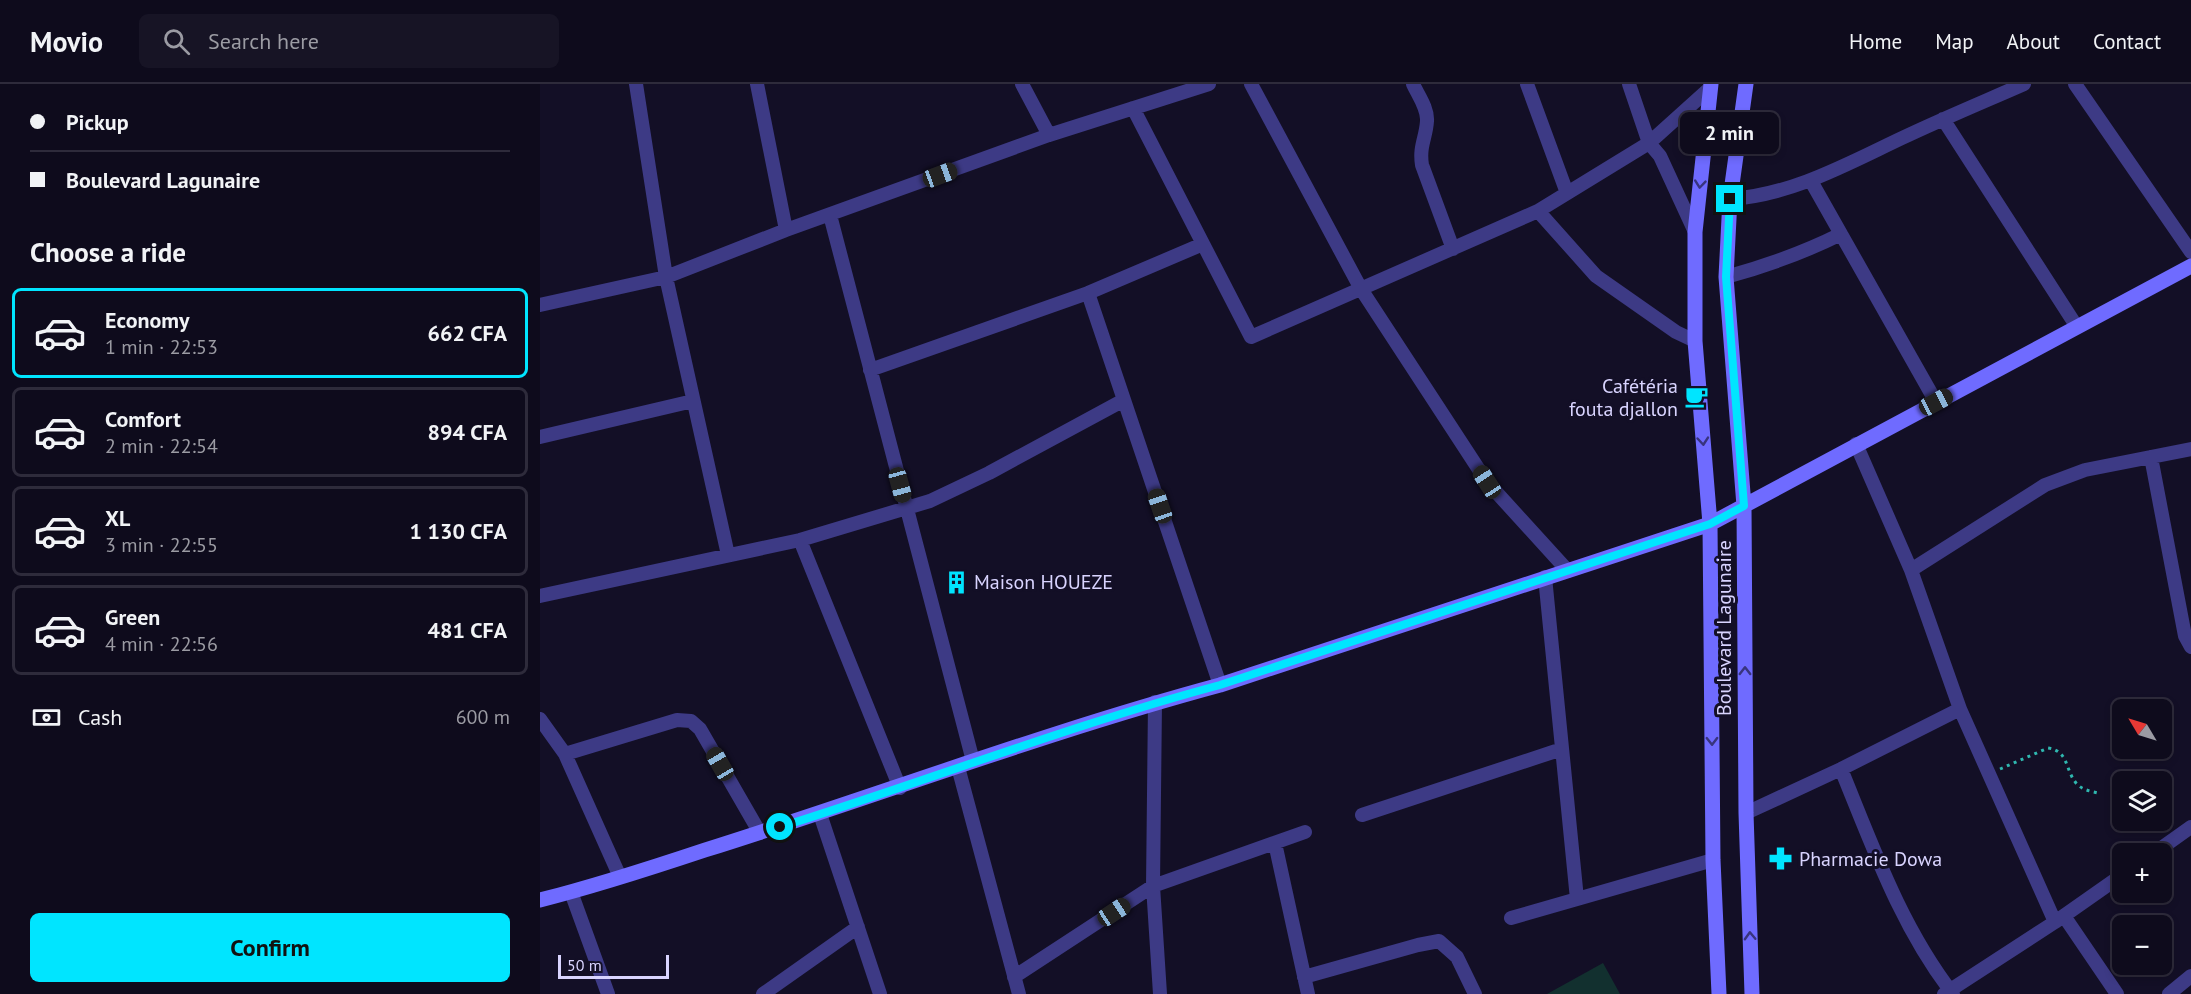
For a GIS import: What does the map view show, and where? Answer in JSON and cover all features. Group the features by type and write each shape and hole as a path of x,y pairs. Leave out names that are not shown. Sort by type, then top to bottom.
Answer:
{"main road":[{"name":"Boulevard Lagunaire","path":"1746,84 1730,199 1726,277 1744,506 1746,813 1752,994"},
{"name":"Boulevard Lagunaire","path":"1711,86 1695,232 1695,341 1710,524 1713,860 1719,994"},
{"path":"540,900 820,814 1155,702 1220,685 1710,524 2191,266"}],"street":[{"path":"636,84 666,277 728,555"},
{"path":"757,84 786,230"},
{"path":"1022,84 1049,135"},
{"path":"540,305 666,277 786,230 1049,135 1209,84"},
{"path":"1251,84 1361,289 1487,482 1568,571"},
{"path":"1413,84 1425,107 1427,121 1420,152 1422,165 1453,249"},
{"path":"1527,84 1567,193"},
{"path":"1629,84 1649,143 1660,156 1695,232"},
{"path":"1730,199 1744,198 1811,181 2024,84"},
{"path":"2075,84 2191,252"},
{"path":"1132,108 1251,338 1538,211 1649,143 1711,86"},
{"path":"1943,119 2077,327"},
{"path":"1811,181 1936,402"},
{"path":"1538,211 1596,276 1676,332 1695,341"},
{"path":"830,215 907,508 1019,994"},
{"path":"1726,277 1767,266 1809,250 1841,234"},
{"path":"870,370 1088,293 1203,244"},
{"path":"1088,293 1220,685"},
{"path":"540,596 800,540 930,501 990,473 1124,400"},
{"path":"540,437 693,401"},
{"path":"1856,444 1911,570 1959,709 1989,774 2060,919 2117,994"},
{"path":"1911,570 2045,485 2085,470 2191,449"},
{"path":"2151,457 2185,636 2191,647"},
{"path":"800,540 900,788"},
{"path":"1545,577 1577,899"},
{"path":"1155,702 1154,886 1160,994"},
{"path":"1746,813 1841,769 1959,709"},
{"path":"540,719 565,754 620,877"},
{"path":"565,754 677,720 691,721 700,729 760,833"},
{"path":"1362,815 1562,749"},
{"path":"1841,769 1899,907 1924,954 1949,993 2112,882"},
{"path":"820,814 880,994"},
{"path":"2168,843 2191,827"},
{"path":"1014,977 1154,886 1305,832"},
{"path":"1275,843 1308,994"},
{"path":"1511,918 1713,860"},
{"path":"571,892 608,994"},
{"path":"763,994 858,927"},
{"path":"1304,977 1439,941 1457,957 1474,994"},
{"path":"2169,994 2191,976"}],"path":[{"path":"1989,774 2048,748 2056,749 2061,753 2076,783 2084,789 2098,793"}],"green space":[{"path":"1603,963 1620,994 1547,994"}],"place":[{"name":"Cafétéria fouta djallon","path":"1696,397"},
{"name":"Maison HOUEZE","path":"956,582"},
{"name":"Pharmacie Dowa","path":"1781,859"}],"route":[{"path":"780,827 900,788 973,761 1155,702 1220,685 1710,524 1744,506 1726,277 1730,199"}]}
